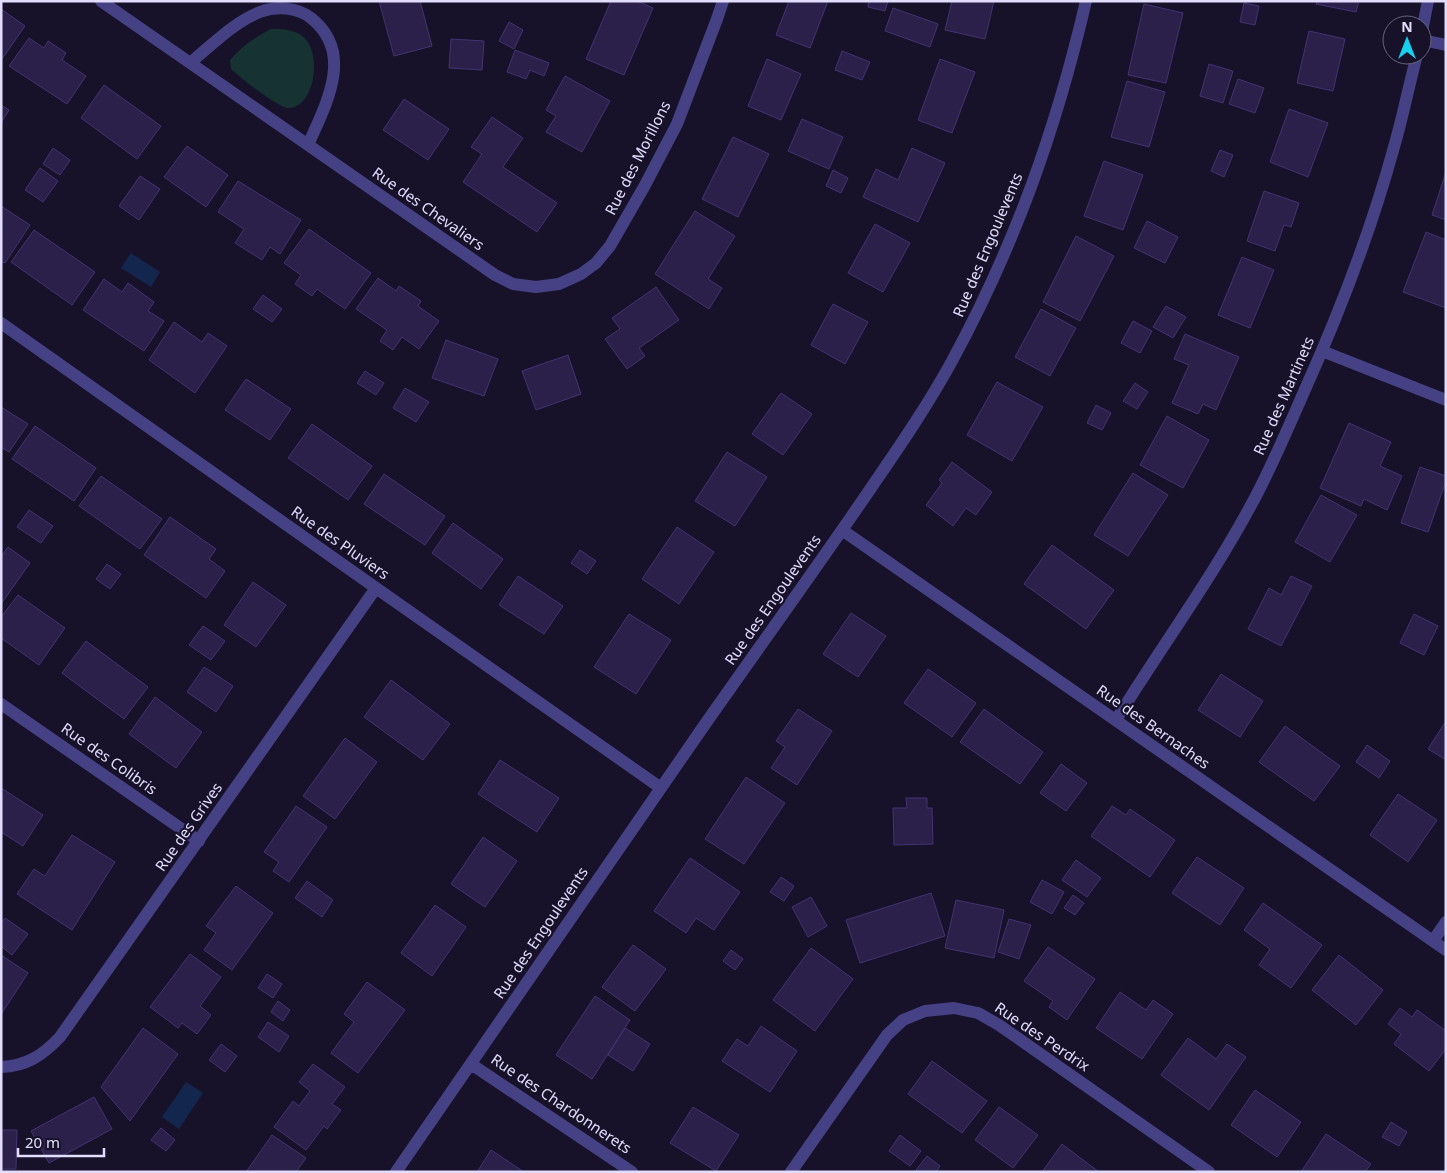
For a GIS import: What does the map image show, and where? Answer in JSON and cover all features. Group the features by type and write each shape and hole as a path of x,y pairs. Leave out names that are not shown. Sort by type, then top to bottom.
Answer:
{"street":[{"name":"Rue des Chevaliers","path":"101,1 495,275 513,284 536,287"},
{"name":"Rue des Morillons","path":"536,287 559,284 581,274 596,263 610,246 677,124 722,1"},
{"name":"Rue des Engoulevents","path":"396,1172 842,530 934,393 995,277 1021,214 1051,132 1074,52 1086,1"},
{"path":"1425,15 1428,1"},
{"path":"190,63 229,31 251,16 263,11 289,8 306,13 320,25 329,37 334,65 333,84 308,145"},
{"path":"1432,42 1446,45"},
{"name":"Rue des Martinets","path":"1116,720 1232,539 1279,450 1354,272 1378,202 1414,65"},
{"name":"Rue des Pluviers","path":"1,323 661,788"},
{"path":"1322,351 1446,400"},
{"name":"Rue des Bernaches","path":"842,530 1446,950"},
{"name":"Rue des Grives","path":"7,1067 32,1060 47,1052 60,1037 376,588"},
{"name":"Rue des Colibris","path":"1,704 199,841"},
{"path":"1433,941 1446,922"},
{"name":"Rue des Perdrix","path":"791,1172 887,1035 903,1020 925,1011 954,1008 978,1013 999,1025 1209,1172"},
{"name":"Rue des Chardonnerets","path":"472,1064 632,1172"}],"green space":[{"path":"271,29 290,30 301,35 308,42 312,52 314,64 310,89 305,99 298,105 288,108 268,98 231,69 230,60 234,55 259,35"}],"water":[{"path":"131,253 160,272 151,287 121,268"},
{"path":"186,1082 203,1093 179,1129 162,1117"}],"building":[{"path":"379,1 420,1 432,46 394,56"},
{"path":"611,1 637,1 653,8 624,75 586,59"},
{"path":"789,1 828,1 810,48 776,35"},
{"path":"869,1 888,1 885,11 868,7"},
{"path":"952,1 994,1 985,39 945,30"},
{"path":"1317,1 1359,1 1356,12 1316,4"},
{"path":"1244,3 1259,6 1255,25 1240,22"},
{"path":"1144,4 1183,13 1166,83 1128,75"},
{"path":"893,8 938,24 930,47 885,31"},
{"path":"1,9 25,26 2,59 1,59"},
{"path":"509,22 523,30 514,49 499,41"},
{"path":"1309,31 1345,39 1333,91 1297,83"},
{"path":"29,38 44,48 48,41 66,53 62,60 86,76 67,104 9,66"},
{"path":"451,39 484,41 482,70 449,68"},
{"path":"515,50 549,63 544,76 530,70 526,79 507,72"},
{"path":"842,51 870,62 862,80 835,70"},
{"path":"767,59 801,74 781,120 748,106"},
{"path":"940,59 975,72 952,133 918,120"},
{"path":"1209,64 1233,71 1223,103 1200,96"},
{"path":"565,76 610,101 582,152 546,132 556,116 546,110"},
{"path":"1238,79 1264,88 1255,113 1229,104"},
{"path":"1127,81 1165,92 1149,147 1111,137"},
{"path":"104,85 161,126 137,159 81,118"},
{"path":"404,99 449,129 428,160 383,130"},
{"path":"1,105 9,110 1,123"},
{"path":"1289,109 1328,123 1308,177 1270,162"},
{"path":"492,117 523,138 503,167 557,203 537,232 463,182 482,154 471,147"},
{"path":"802,119 843,137 829,169 788,151"},
{"path":"733,137 769,154 738,217 702,199"},
{"path":"187,146 228,175 206,207 164,177"},
{"path":"53,148 70,160 60,175 43,164"},
{"path":"912,148 945,163 918,222 863,197 876,169 898,180"},
{"path":"1220,150 1233,155 1224,177 1211,171"},
{"path":"1104,161 1143,175 1123,230 1084,216"},
{"path":"40,168 58,181 43,202 25,190"},
{"path":"833,170 848,178 841,193 826,186"},
{"path":"1446,172 1446,220 1432,215"},
{"path":"140,176 160,189 139,220 119,206"},
{"path":"238,181 301,220 280,254 270,247 262,260 235,243 244,229 218,212"},
{"path":"1264,191 1299,203 1291,227 1284,225 1275,251 1247,241"},
{"path":"1,206 30,225 5,263 1,261"},
{"path":"695,211 735,236 708,279 722,288 709,309 655,274"},
{"path":"1147,221 1178,237 1165,263 1134,248"},
{"path":"875,224 910,243 883,292 848,273"},
{"path":"309,229 371,273 345,309 317,289 312,296 295,284 301,275 284,263"},
{"path":"34,230 95,272 72,305 11,262"},
{"path":"1426,232 1446,240 1446,308 1403,292"},
{"path":"1076,236 1114,256 1080,321 1043,302"},
{"path":"1242,257 1274,270 1250,328 1218,315"},
{"path":"378,278 396,291 399,286 421,301 418,306 439,321 419,349 402,337 393,350 380,341 387,330 356,309"},
{"path":"104,279 122,292 128,283 154,302 148,311 164,321 144,351 83,310"},
{"path":"656,287 679,320 639,348 645,356 627,369 605,339 620,329 612,318"},
{"path":"263,295 282,309 272,322 253,309"},
{"path":"833,304 868,322 845,364 811,345"},
{"path":"1166,306 1186,317 1173,338 1153,327"},
{"path":"1041,309 1076,328 1050,376 1015,357"},
{"path":"1133,321 1152,331 1140,353 1121,343"},
{"path":"174,322 202,342 208,333 227,346 195,393 149,360"},
{"path":"1185,334 1239,357 1216,410 1203,404 1198,414 1172,403 1189,365 1174,359"},
{"path":"446,340 498,359 484,396 432,378"},
{"path":"568,355 581,394 536,410 522,371"},
{"path":"365,371 384,383 376,395 357,383"},
{"path":"246,379 291,409 270,440 225,410"},
{"path":"997,382 1043,407 1012,461 967,435"},
{"path":"1135,383 1148,392 1137,409 1123,401"},
{"path":"405,388 429,402 416,422 393,408"},
{"path":"781,393 812,414 783,455 752,434"},
{"path":"1096,405 1111,413 1102,430 1087,423"},
{"path":"1,407 28,424 9,452 1,447"},
{"path":"1167,416 1209,440 1183,488 1140,465"},
{"path":"1349,423 1391,442 1380,466 1402,476 1387,510 1364,499 1361,506 1320,488"},
{"path":"312,424 372,466 348,500 288,458"},
{"path":"35,426 96,468 74,501 12,459"},
{"path":"727,452 767,477 735,526 695,501"},
{"path":"952,462 992,492 976,515 966,508 953,526 926,505 942,483 939,480"},
{"path":"1420,467 1446,476 1446,481 1428,532 1401,523"},
{"path":"1133,473 1168,495 1128,556 1094,535"},
{"path":"384,474 445,516 425,545 364,504"},
{"path":"101,476 162,519 140,549 79,506"},
{"path":"1321,495 1357,515 1330,562 1295,542"},
{"path":"29,510 53,526 41,543 17,527"},
{"path":"170,517 216,549 209,559 225,571 206,598 144,555"},
{"path":"453,523 503,559 481,589 432,553"},
{"path":"677,527 714,552 679,604 642,579"},
{"path":"1052,545 1114,590 1086,629 1024,584"},
{"path":"8,547 30,563 1,604 1,557"},
{"path":"580,550 596,561 587,574 571,563"},
{"path":"107,564 121,574 110,589 96,579"},
{"path":"518,576 563,606 544,634 499,605"},
{"path":"1291,576 1312,586 1281,646 1248,629 1269,588 1281,595"},
{"path":"253,582 286,605 256,647 224,625"},
{"path":"18,595 65,628 39,665 1,638 1,617"},
{"path":"851,613 886,636 858,677 823,654"},
{"path":"629,614 671,640 636,694 594,667"},
{"path":"1414,614 1438,626 1424,655 1400,643"},
{"path":"203,626 225,641 211,660 189,645"},
{"path":"86,641 148,687 124,719 62,673"},
{"path":"204,667 233,686 216,712 187,692"},
{"path":"928,669 976,703 952,737 904,703"},
{"path":"1221,674 1263,701 1240,737 1198,710"},
{"path":"391,680 450,724 423,760 364,717"},
{"path":"155,697 202,732 176,768 129,734"},
{"path":"798,709 832,731 797,785 771,768 785,747 776,741"},
{"path":"984,709 1043,752 1020,784 960,742"},
{"path":"1446,721 1446,760 1428,749"},
{"path":"1285,726 1340,766 1314,801 1259,762"},
{"path":"345,738 377,762 335,819 303,796"},
{"path":"1367,745 1390,761 1379,778 1356,762"},
{"path":"500,760 559,798 537,832 478,794"},
{"path":"1061,764 1087,783 1066,811 1040,793"},
{"path":"746,777 785,803 744,864 705,839"},
{"path":"1,788 43,815 23,846 1,832"},
{"path":"1398,794 1437,820 1408,862 1370,835"},
{"path":"906,798 927,798 927,808 932,808 933,844 894,845 893,808 907,808"},
{"path":"296,806 327,827 289,882 273,871 279,862 264,852"},
{"path":"1112,806 1126,815 1130,809 1175,840 1150,877 1091,836"},
{"path":"72,835 115,862 72,930 17,894 34,869 45,876"},
{"path":"483,837 517,861 485,907 451,884"},
{"path":"1197,857 1244,888 1220,925 1172,893"},
{"path":"690,858 740,892 714,930 696,918 686,933 654,911"},
{"path":"1076,860 1101,878 1087,897 1062,880"},
{"path":"781,877 794,886 784,901 770,892"},
{"path":"1042,880 1064,892 1052,914 1030,902"},
{"path":"307,881 333,900 322,917 295,898"},
{"path":"236,886 273,913 232,970 204,950 216,933 206,926"},
{"path":"931,893 945,936 860,963 846,920"},
{"path":"1073,895 1084,903 1075,915 1064,908"},
{"path":"811,897 827,926 808,937 792,907"},
{"path":"956,900 1004,910 994,958 945,948"},
{"path":"1263,903 1322,945 1291,988 1259,965 1270,949 1244,930"},
{"path":"435,905 466,927 432,976 401,953"},
{"path":"5,918 28,934 12,955 1,946 1,923"},
{"path":"1009,919 1031,925 1019,959 998,952"},
{"path":"633,945 666,969 635,1011 602,987"},
{"path":"1048,947 1095,979 1067,1020 1049,1007 1053,1001 1024,981"},
{"path":"811,948 853,979 815,1031 773,1000"},
{"path":"731,950 743,959 735,970 723,961"},
{"path":"190,954 221,977 200,1006 211,1015 197,1034 182,1023 178,1028 150,1007"},
{"path":"1,955 28,973 2,1013 1,1013"},
{"path":"1339,955 1383,990 1356,1025 1312,990"},
{"path":"267,974 282,984 273,998 258,988"},
{"path":"367,982 405,1010 358,1073 331,1053 354,1022 344,1014"},
{"path":"1120,992 1146,1010 1153,1000 1173,1014 1142,1059 1096,1028"},
{"path":"595,996 630,1020 592,1079 556,1055"},
{"path":"278,1001 290,1010 283,1021 271,1012"},
{"path":"1400,1008 1412,1017 1417,1010 1446,1031 1446,1049 1429,1071 1394,1044 1401,1034 1388,1024"},
{"path":"268,1022 289,1036 279,1052 258,1037"},
{"path":"761,1026 797,1051 770,1092 722,1061 737,1039 748,1046"},
{"path":"143,1028 178,1054 130,1121 101,1087"},
{"path":"625,1028 650,1044 633,1071 608,1055"},
{"path":"1188,1038 1216,1059 1227,1044 1246,1057 1209,1110 1161,1075"},
{"path":"221,1044 237,1056 225,1072 209,1060"},
{"path":"932,1061 987,1101 962,1133 908,1094"},
{"path":"313,1064 345,1087 332,1104 341,1110 327,1129 324,1126 306,1150 274,1127 293,1101 299,1106 310,1091 299,1082"},
{"path":"1255,1090 1301,1122 1277,1157 1231,1125"},
{"path":"94,1097 112,1129 49,1163 31,1131"},
{"path":"693,1107 739,1135 716,1171 670,1143"},
{"path":"999,1107 1038,1135 1013,1168 975,1140"},
{"path":"1391,1122 1407,1132 1399,1146 1382,1137"},
{"path":"161,1128 175,1140 166,1151 151,1140"},
{"path":"1,1130 17,1130 16,1169 1,1169"},
{"path":"1326,1134 1371,1164 1365,1172 1301,1172"},
{"path":"272,1135 306,1158 296,1172 246,1172"},
{"path":"900,1135 921,1151 910,1166 889,1151"},
{"path":"1062,1144 1099,1172 1042,1172"},
{"path":"491,1150 524,1172 477,1172"},
{"path":"927,1156 940,1166 936,1172 918,1172 916,1170"}]}
